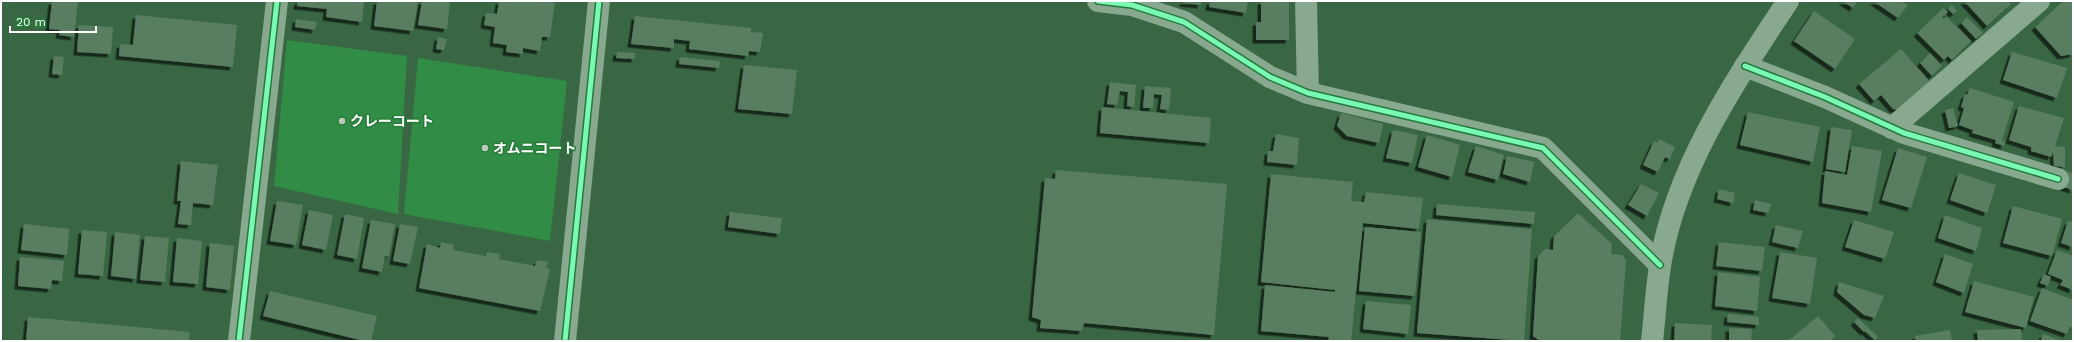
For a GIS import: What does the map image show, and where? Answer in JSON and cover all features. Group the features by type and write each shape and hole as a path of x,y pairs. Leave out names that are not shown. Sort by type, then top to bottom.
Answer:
{"street":[{"path":"239,341 277,1"},
{"path":"564,341 599,1"},
{"path":"1098,1 1133,3 1184,22 1270,77 1308,93 1543,148 1660,265"},
{"path":"1306,1 1308,93"},
{"path":"1652,341 1660,265 1671,220 1695,154 1745,66 1788,1"},
{"path":"1892,128 2039,1"},
{"path":"1745,66 1825,97 1892,128 2058,179"}],"green space":[{"name":"クレーコート","path":"287,40 407,56 398,214 274,186"},
{"name":"オムニコート","path":"418,58 567,81 550,241 404,214"}],"building":[{"path":"52,1 78,1 74,37 59,35 60,30 49,29"},
{"path":"298,1 364,1 362,22 326,17 327,9 297,6"},
{"path":"377,1 418,1 413,31 374,26"},
{"path":"422,1 450,1 447,29 418,25"},
{"path":"499,1 555,2 550,37 542,37 540,51 523,48 523,54 506,52 507,45 493,43 495,27 484,25 486,13 497,14"},
{"path":"1183,1 1201,1 1201,5 1183,3"},
{"path":"1210,1 1248,1 1246,13 1209,7"},
{"path":"1261,1 1289,1 1289,40 1256,40 1256,22 1261,22"},
{"path":"1842,1 1858,1 1853,8"},
{"path":"1873,1 1901,1 1908,5 1898,18"},
{"path":"1964,1 2008,1 2011,4 1987,26"},
{"path":"2063,1 2073,1 2073,54 2061,56 2035,27"},
{"path":"1952,5 1957,11 1953,14 1948,9"},
{"path":"1943,8 1948,12 1942,17 1944,19 1947,17 1971,41 1952,60 1948,56 1944,60 1917,33"},
{"path":"1814,11 1855,39 1835,69 1794,41"},
{"path":"136,15 237,25 233,67 119,56 120,44 133,45"},
{"path":"635,16 751,28 751,32 763,33 760,52 749,51 748,56 689,49 690,41 674,39 674,48 631,44"},
{"path":"1967,17 1983,33 1976,39 1961,23"},
{"path":"296,19 317,22 315,30 295,27"},
{"path":"79,25 113,27 111,54 77,52"},
{"path":"438,37 447,39 444,50 436,49"},
{"path":"1901,49 1930,82 1900,110 1893,109 1881,95 1874,101 1859,84"},
{"path":"617,52 635,53 635,59 616,58"},
{"path":"2012,52 2067,68 2057,98 2003,80"},
{"path":"1930,53 1942,66 1932,76 1920,63"},
{"path":"54,56 64,57 62,75 52,74"},
{"path":"680,57 720,61 719,68 679,64"},
{"path":"744,65 797,70 792,114 738,109"},
{"path":"1110,82 1136,85 1134,107 1127,106 1128,92 1120,91 1117,105 1107,104"},
{"path":"1145,86 1171,88 1169,110 1160,109 1162,95 1154,94 1153,108 1143,108"},
{"path":"1970,88 2014,102 2002,140 2005,141 2004,146 1995,143 1996,140 1972,133 1973,130 1959,125 1964,108 1961,107 1965,94 1967,95"},
{"path":"2019,106 2064,118 2055,146 2065,147 2065,167 2054,166 2053,152 2051,157 2031,151 2031,147 2009,140"},
{"path":"1102,107 1211,118 1209,143 1100,133"},
{"path":"1953,108 1958,126 1949,128 1945,110"},
{"path":"1748,112 1820,127 1813,162 1740,145"},
{"path":"1341,113 1383,124 1379,143 1347,136 1337,126"},
{"path":"1831,127 1852,130 1845,172 1826,169"},
{"path":"1393,130 1418,135 1412,163 1386,158"},
{"path":"1276,134 1299,138 1297,165 1267,162 1268,151 1273,151"},
{"path":"1427,135 1460,145 1452,177 1418,167"},
{"path":"1659,139 1675,147 1670,159 1665,157 1658,172 1643,165 1654,141 1657,143"},
{"path":"1476,146 1504,155 1498,180 1468,172"},
{"path":"1852,146 1882,151 1871,212 1822,203 1825,171 1847,175"},
{"path":"1898,148 1927,157 1911,208 1882,200"},
{"path":"1507,156 1534,162 1530,182 1503,174"},
{"path":"181,161 218,165 213,205 193,203 191,225 178,224 181,201 177,201"},
{"path":"1056,170 1227,184 1214,335 1084,323 1082,331 1040,328 1041,320 1032,317 1045,178 1055,179"},
{"path":"2067,171 2073,173 2073,190 2063,187"},
{"path":"1959,173 1996,185 1987,213 1950,200"},
{"path":"1271,174 1353,182 1351,201 1364,202 1366,192 1423,198 1419,229 1363,223 1351,341 1328,341 1329,337 1261,331 1265,285 1335,292 1335,290 1261,282"},
{"path":"1641,184 1659,193 1647,216 1628,205"},
{"path":"1719,189 1735,193 1733,203 1717,199"},
{"path":"1755,200 1771,204 1768,213 1753,210"},
{"path":"277,201 303,205 296,245 270,241"},
{"path":"1437,204 1535,212 1534,224 1436,215"},
{"path":"2013,206 2062,219 2052,256 2003,243"},
{"path":"309,210 333,215 326,250 302,245"},
{"path":"730,212 782,218 780,234 728,227"},
{"path":"1578,213 1612,244 1611,254 1622,255 1626,260 1620,341 1540,341 1533,336 1538,256 1545,249 1553,250 1554,236"},
{"path":"345,214 364,218 357,259 337,255"},
{"path":"1945,215 1982,228 1976,251 1938,238"},
{"path":"1427,219 1532,229 1524,341 1417,333"},
{"path":"371,220 395,224 389,256 385,256 382,272 362,268"},
{"path":"1854,220 1894,232 1885,259 1845,247"},
{"path":"2068,221 2073,222 2073,247 2061,243"},
{"path":"24,224 69,229 67,255 21,250"},
{"path":"400,224 418,227 410,264 393,261"},
{"path":"1776,225 1803,231 1798,248 1772,242"},
{"path":"1365,227 1421,232 1415,296 1359,291"},
{"path":"82,230 107,232 103,276 78,274"},
{"path":"115,232 140,235 136,279 111,276"},
{"path":"145,236 169,238 165,282 140,280"},
{"path":"177,238 202,241 198,284 173,282"},
{"path":"441,242 454,245 453,250 486,256 487,252 500,254 499,259 535,266 537,260 548,262 546,268 550,269 540,311 419,288 427,244 440,248"},
{"path":"1719,242 1765,247 1762,271 1716,266"},
{"path":"210,243 234,246 230,290 206,287"},
{"path":"2057,250 2073,256 2073,290 2060,285 2063,280 2048,274"},
{"path":"1780,252 1817,258 1810,304 1772,298"},
{"path":"1945,254 1973,264 1964,293 1936,282"},
{"path":"20,257 64,261 62,281 52,280 51,289 18,286"},
{"path":"1718,272 1760,277 1757,311 1715,306"},
{"path":"2044,274 2051,277 2048,286 2040,283"},
{"path":"1974,281 2034,297 2026,328 1965,312"},
{"path":"1839,282 1884,296 1875,318 1864,315 1837,292"},
{"path":"2042,288 2073,300 2073,327 2070,327 2067,334 2030,321"},
{"path":"270,291 377,316 371,341 364,341 263,316"},
{"path":"1366,301 1411,305 1408,334 1363,329"},
{"path":"1728,314 1759,317 1759,325 1727,322"},
{"path":"1818,316 1835,336 1830,341 1788,341"},
{"path":"28,317 190,332 189,341 26,341"},
{"path":"1858,318 1878,337 1875,340 1854,322"},
{"path":"1675,323 1712,325 1711,341 1674,341"},
{"path":"1729,328 1752,329 1751,341 1729,341"},
{"path":"2021,329 2022,341 1978,341 1977,330"},
{"path":"1950,330 1952,341 1916,341 1915,336"},
{"path":"2043,334 2062,341 2041,341"}],"cycle path":[{"path":"239,341 277,1"},
{"path":"565,341 599,1"},
{"path":"1098,1 1132,5 1184,22 1270,77 1308,93 1543,148 1660,265"},
{"path":"1745,66 1825,97 1904,133 2058,179"}],"place":[{"name":"クレーコート","path":"342,121"},
{"name":"オムニコート","path":"485,148"}]}
